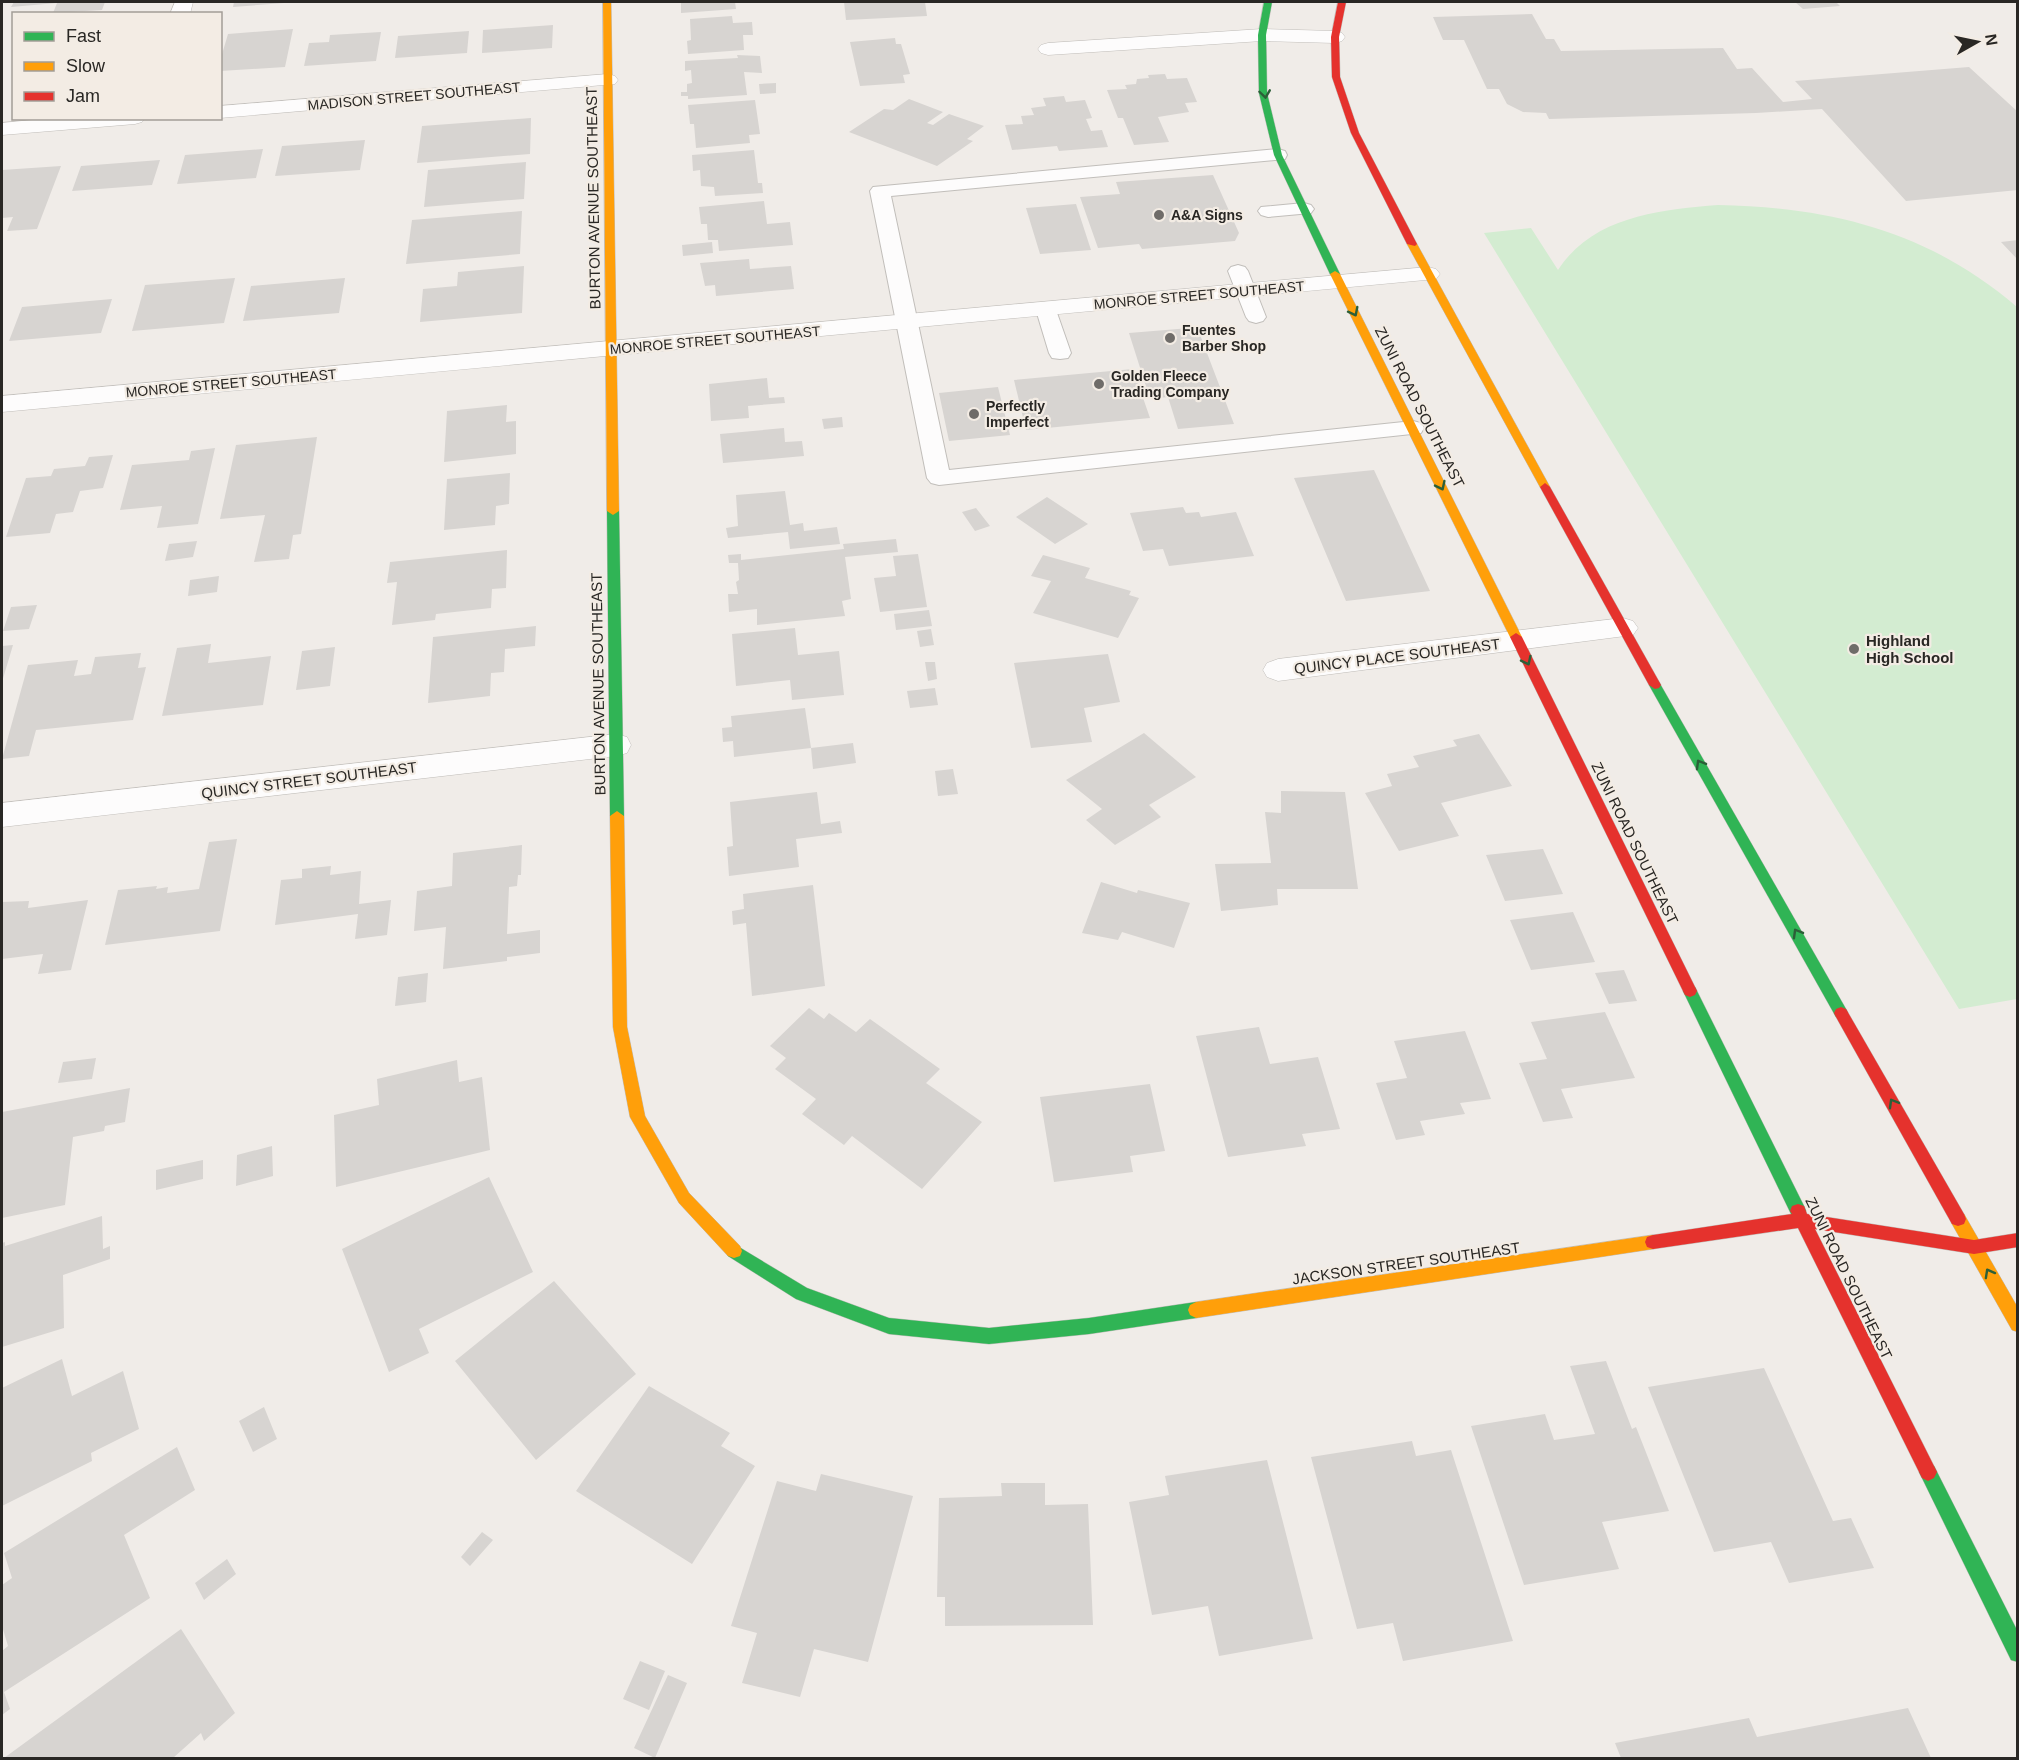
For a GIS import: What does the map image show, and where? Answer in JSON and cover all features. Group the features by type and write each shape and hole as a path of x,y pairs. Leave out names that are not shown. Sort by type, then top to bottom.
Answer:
{"main road":[{"name":"BURTON AVENUE SOUTHEAST","path":"607,2 620,1028 638,1117 684,1198 731,1249 802,1294"},
{"name":"ZUNI ROAD SOUTHEAST","path":"1268,2 1262,35 1263,93 1278,155 1802,1221 2018,1653"},
{"path":"1342,2 1335,37 1336,77 1355,133 1428,274 1623,628 2018,1324"},
{"name":"JACKSON STREET SOUTHEAST","path":"802,1294 889,1326 989,1336 1089,1326 1802,1221 1974,1247 2018,1240"}],"street":[{"path":"1048,49 1262,35 1335,37"},
{"name":"MADISON STREET SOUTHEAST","path":"222,112 608,80"},
{"path":"2,129 111,120"},
{"name":"MONROE STREET SOUTHEAST","path":"2,404 1046,309 1242,281 1339,282 1428,274"},
{"name":"QUINCY PLACE SOUTHEAST","path":"1278,670 1623,628"},
{"name":"QUINCY STREET SOUTHEAST","path":"2,815 616,745"}],"lane":[{"path":"1278,155 880,191 939,478 1413,428"},
{"path":"1268,211 1304,209"},
{"path":"1242,281 1256,317"},
{"path":"1046,309 1060,353"}],"green space":[{"path":"1718,205 1801,211 1840,218 1878,229 1914,242 1950,260 1984,281 2017,307 2017,999 1959,1009 1484,233 1531,228 1558,270 1573,252 1590,238 1609,227 1651,214"}],"building":[{"path":"14,2 105,2 102,10 69,12 53,12 57,3 11,7"},
{"path":"234,2 284,2 284,3 233,7"},
{"path":"681,2 735,2 736,9 681,13"},
{"path":"844,2 925,2 927,16 846,20"},
{"path":"1795,2 1836,2 1840,6 1803,9"},
{"path":"1532,14 1546,39 1554,39 1561,51 1723,48 1737,69 1752,68 1783,102 1812,99 1795,81 1969,67 2018,112 2018,190 1906,201 1822,109 1549,119 1546,113 1523,112 1507,104 1499,89 1487,89 1464,40 1443,40 1433,17"},
{"path":"732,16 733,23 752,22 753,35 743,35 744,50 688,54 687,41 691,40 690,19"},
{"path":"553,25 552,48 482,53 483,30"},
{"path":"293,29 285,67 222,71 222,54 228,34"},
{"path":"469,31 467,53 395,58 398,36"},
{"path":"381,32 376,61 304,66 309,43 329,42 330,35"},
{"path":"895,38 896,44 901,44 910,74 903,75 905,83 860,86 850,42"},
{"path":"737,55 760,56 762,73 744,72 747,95 688,99 688,96 681,96 681,92 687,92 687,84 692,83 691,70 685,71 685,61 738,58"},
{"path":"1165,74 1167,79 1187,78 1197,102 1185,103 1189,112 1158,117 1169,142 1134,145 1123,118 1118,118 1107,90 1127,89 1125,85 1136,84 1137,79 1149,78 1148,75"},
{"path":"776,83 776,93 760,94 759,84"},
{"path":"1064,96 1066,102 1085,100 1092,118 1086,119 1091,131 1102,130 1108,147 1059,151 1057,146 1012,150 1005,125 1023,124 1021,116 1034,115 1031,108 1046,106 1043,98"},
{"path":"909,99 943,112 927,123 933,125 949,114 984,126 967,139 973,141 937,166 849,132 884,109 893,110"},
{"path":"755,100 760,134 749,135 750,143 696,148 694,124 690,124 688,105"},
{"path":"531,118 530,154 417,163 422,126"},
{"path":"365,140 360,170 275,176 282,146"},
{"path":"263,149 256,178 177,184 185,155"},
{"path":"754,150 758,183 762,183 763,193 715,196 714,187 701,186 700,170 693,171 692,155"},
{"path":"160,160 152,185 72,191 81,166"},
{"path":"526,162 524,199 424,207 428,170"},
{"path":"61,166 37,229 7,231 13,217 2,218 2,170"},
{"name":"A&A Signs","path":"1213,175 1239,233 1235,241 1142,249 1139,244 1098,248 1080,197 1120,194 1116,182"},
{"path":"764,201 767,224 790,222 793,245 719,251 718,240 708,240 707,224 701,224 699,207"},
{"path":"1076,204 1091,250 1040,254 1026,208"},
{"path":"522,211 520,254 406,264 412,220"},
{"path":"2018,240 2018,260 2001,242"},
{"path":"712,242 713,253 683,256 682,245"},
{"path":"749,259 750,269 791,266 794,289 716,296 715,285 705,286 700,263"},
{"path":"524,266 522,313 420,322 423,289 457,286 458,272"},
{"path":"235,278 224,323 132,331 145,285"},
{"path":"345,278 339,313 243,321 251,286"},
{"path":"112,299 101,333 9,341 22,307"},
{"path":"1190,328 1199,332 1234,424 1178,429 1168,397 1150,399 1129,333"},
{"path":"1133,369 1150,418 1026,430 1014,380"},
{"path":"767,378 769,398 784,397 785,403 748,406 749,418 711,421 709,384"},
{"name":"Perfectly Imperfect","path":"998,387 1010,435 949,441 939,393"},
{"path":"507,405 506,422 516,421 516,454 444,462 447,411"},
{"path":"842,417 843,427 824,429 822,419"},
{"path":"784,428 785,442 802,441 804,456 723,463 720,434"},
{"path":"317,437 301,534 293,535 289,559 254,562 265,515 220,519 236,445"},
{"path":"215,448 198,524 157,528 162,506 120,510 132,465 189,460 191,451"},
{"path":"113,455 103,488 80,491 73,512 56,514 50,533 6,537 26,478 51,476 54,469 85,466 89,457"},
{"path":"1374,470 1430,591 1346,601 1294,478"},
{"path":"510,473 509,504 496,506 495,525 444,530 447,479"},
{"path":"785,491 790,525 803,523 804,531 837,527 840,544 790,549 788,532 728,538 726,528 738,526 736,495"},
{"path":"1047,497 1088,524 1055,544 1016,517"},
{"path":"1183,507 1186,513 1199,512 1201,517 1236,512 1254,556 1169,566 1163,549 1143,551 1130,513"},
{"path":"976,508 990,526 975,531 962,512"},
{"path":"896,539 898,552 845,557 851,599 842,601 845,616 757,625 757,609 729,612 728,594 738,594 736,582 739,580 738,563 729,563 728,555 741,554 741,560 844,549 843,544"},
{"path":"197,541 193,557 165,561 169,544"},
{"path":"507,550 506,588 492,589 491,608 436,614 435,620 392,625 397,582 387,583 390,562"},
{"path":"918,554 927,607 880,612 874,578 896,576 893,556"},
{"path":"1043,555 1090,568 1085,578 1131,591 1129,595 1139,598 1118,638 1033,613 1051,581 1031,576"},
{"path":"219,576 217,592 188,596 190,580"},
{"path":"37,605 29,629 3,631 11,607"},
{"path":"929,610 932,626 896,630 894,614"},
{"path":"536,626 535,646 505,649 504,672 491,673 490,696 428,703 433,637"},
{"path":"795,628 798,655 839,651 844,695 792,700 790,680 736,686 732,634"},
{"path":"931,629 934,645 920,647 917,631"},
{"path":"211,644 208,663 271,656 263,705 162,716 177,648"},
{"path":"13,645 2,682 2,646"},
{"path":"335,647 330,686 296,690 302,651"},
{"path":"141,653 138,668 146,667 133,720 36,730 29,756 2,759 28,665 78,660 74,676 91,674 95,657"},
{"path":"1108,654 1120,702 1084,708 1092,742 1031,748 1014,663"},
{"path":"925,662 935,662 937,679 928,681"},
{"path":"935,688 938,705 910,708 907,691"},
{"path":"805,708 811,748 734,757 733,741 723,742 722,728 732,727 731,716"},
{"path":"1144,733 1196,777 1149,805 1161,817 1115,845 1086,820 1102,809 1066,780"},
{"path":"1479,734 1512,786 1441,803 1459,836 1399,851 1365,793 1392,786 1387,774 1419,767 1413,756 1457,746 1453,740"},
{"path":"853,743 856,763 813,769 811,748"},
{"path":"953,769 958,794 938,796 935,771"},
{"path":"1281,791 1345,792 1358,889 1277,889 1278,905 1221,911 1215,864 1271,863 1265,812 1281,813"},
{"path":"817,792 821,824 840,821 842,833 796,839 799,867 729,876 727,847 733,846 730,802"},
{"path":"237,839 220,931 105,945 118,890 157,886 156,889 168,887 167,893 199,889 209,842"},
{"path":"522,845 521,875 518,875 517,886 509,887 507,934 540,930 540,953 507,957 507,961 443,969 446,927 414,931 417,891 452,886 453,853"},
{"path":"1543,849 1563,894 1505,901 1486,855"},
{"path":"331,866 330,875 361,871 359,904 391,900 387,935 355,939 358,914 275,925 281,880 302,878 302,869"},
{"path":"1101,882 1137,893 1138,890 1190,903 1174,948 1122,932 1118,940 1082,933"},
{"path":"813,885 825,986 752,996 746,923 733,925 732,911 744,909 743,894"},
{"path":"88,900 71,970 38,974 43,954 2,959 2,902 29,901 28,908"},
{"path":"1573,912 1595,962 1531,970 1510,920"},
{"path":"1624,970 1637,1001 1609,1004 1595,973"},
{"path":"428,973 426,1002 395,1006 398,977"},
{"path":"809,1008 824,1019 829,1013 856,1032 870,1019 940,1069 926,1083 982,1122 922,1189 852,1136 844,1145 802,1114 816,1099 775,1069 786,1058 770,1046"},
{"path":"1605,1012 1635,1078 1561,1089 1573,1118 1543,1122 1519,1063 1547,1059 1531,1022"},
{"path":"1259,1027 1270,1064 1318,1057 1340,1129 1302,1134 1306,1146 1228,1157 1196,1036"},
{"path":"1465,1031 1491,1099 1460,1103 1465,1114 1420,1121 1425,1135 1396,1140 1376,1083 1407,1078 1394,1041"},
{"path":"96,1058 92,1079 58,1083 63,1062"},
{"path":"457,1060 459,1082 482,1077 490,1150 336,1187 334,1115 379,1105 377,1079"},
{"path":"1150,1084 1165,1151 1130,1156 1133,1172 1054,1182 1040,1097"},
{"path":"130,1088 125,1122 105,1126 104,1131 73,1137 65,1205 2,1218 2,1112"},
{"path":"272,1146 273,1176 236,1186 237,1155"},
{"path":"203,1160 203,1179 156,1190 156,1170"},
{"path":"489,1177 533,1272 419,1329 429,1353 389,1372 342,1249"},
{"path":"102,1216 103,1249 110,1246 110,1259 63,1275 64,1328 2,1347 2,1243 5,1242 5,1246"},
{"path":"554,1281 636,1374 536,1460 455,1361"},
{"path":"62,1359 72,1396 123,1371 139,1429 91,1453 92,1461 2,1506 2,1388"},
{"path":"1606,1361 1632,1429 1636,1427 1669,1511 1602,1522 1619,1569 1524,1585 1471,1426 1545,1414 1554,1440 1595,1434 1570,1366"},
{"path":"1764,1368 1833,1521 1851,1518 1874,1568 1789,1583 1771,1542 1714,1552 1648,1387"},
{"path":"649,1386 730,1433 721,1446 755,1466 692,1564 576,1491"},
{"path":"264,1407 277,1439 253,1452 239,1421"},
{"path":"1412,1441 1416,1456 1451,1450 1513,1641 1403,1661 1393,1623 1357,1629 1311,1457"},
{"path":"177,1447 195,1490 124,1535 150,1598 4,1692 10,1709 2,1715 2,1651 8,1646 2,1626 2,1585 12,1578 4,1553"},
{"path":"1267,1460 1313,1639 1219,1656 1208,1606 1152,1615 1129,1502 1169,1495 1165,1476"},
{"path":"821,1474 913,1496 868,1662 814,1649 800,1697 742,1683 757,1633 731,1626 777,1481 816,1491"},
{"path":"1001,1483 1045,1483 1045,1505 1088,1504 1093,1625 945,1626 945,1597 937,1597 939,1498 1002,1496"},
{"path":"482,1532 493,1540 470,1566 461,1557"},
{"path":"227,1559 236,1574 204,1600 195,1583"},
{"path":"181,1629 235,1713 204,1741 201,1733 173,1758 4,1758"},
{"path":"640,1661 665,1671 649,1710 623,1699"},
{"path":"668,1675 687,1683 655,1758 634,1748"},
{"path":"1908,1708 1931,1758 1621,1758 1615,1743 1749,1718 1757,1737"}],"traffic: fast":[{"path":"1268,2 1262,35 1263,93 1278,155 1335,274"},
{"path":"613,511 617,816"},
{"path":"1655,685 1841,1013"},
{"path":"1690,991 1798,1211"},
{"path":"734,1251 802,1294 889,1326 989,1336 1089,1326 1196,1310"},
{"path":"1928,1472 2018,1653"}],"traffic: slow":[{"path":"607,2 613,511"},
{"path":"1412,244 1545,487"},
{"path":"1335,274 1516,637"},
{"path":"617,816 620,1027 638,1117 684,1198 734,1251"},
{"path":"1958,1219 2018,1324"},
{"path":"1196,1310 1653,1242"}],"traffic: jam":[{"path":"1342,2 1335,37 1336,77 1355,133 1412,244"},
{"path":"1545,487 1655,685"},
{"path":"1516,637 1690,991"},
{"path":"1841,1013 1958,1219"},
{"path":"1798,1211 1928,1472"},
{"path":"1653,1242 1802,1220 1974,1247 2018,1240"}],"place":[{"name":"A&A Signs","path":"1159,215"},
{"name":"Fuentes Barber Shop","path":"1170,338"},
{"name":"Golden Fleece Trading Company","path":"1099,384"},
{"name":"Perfectly Imperfect","path":"974,414"},
{"name":"Highland High School","path":"1854,649"}]}
